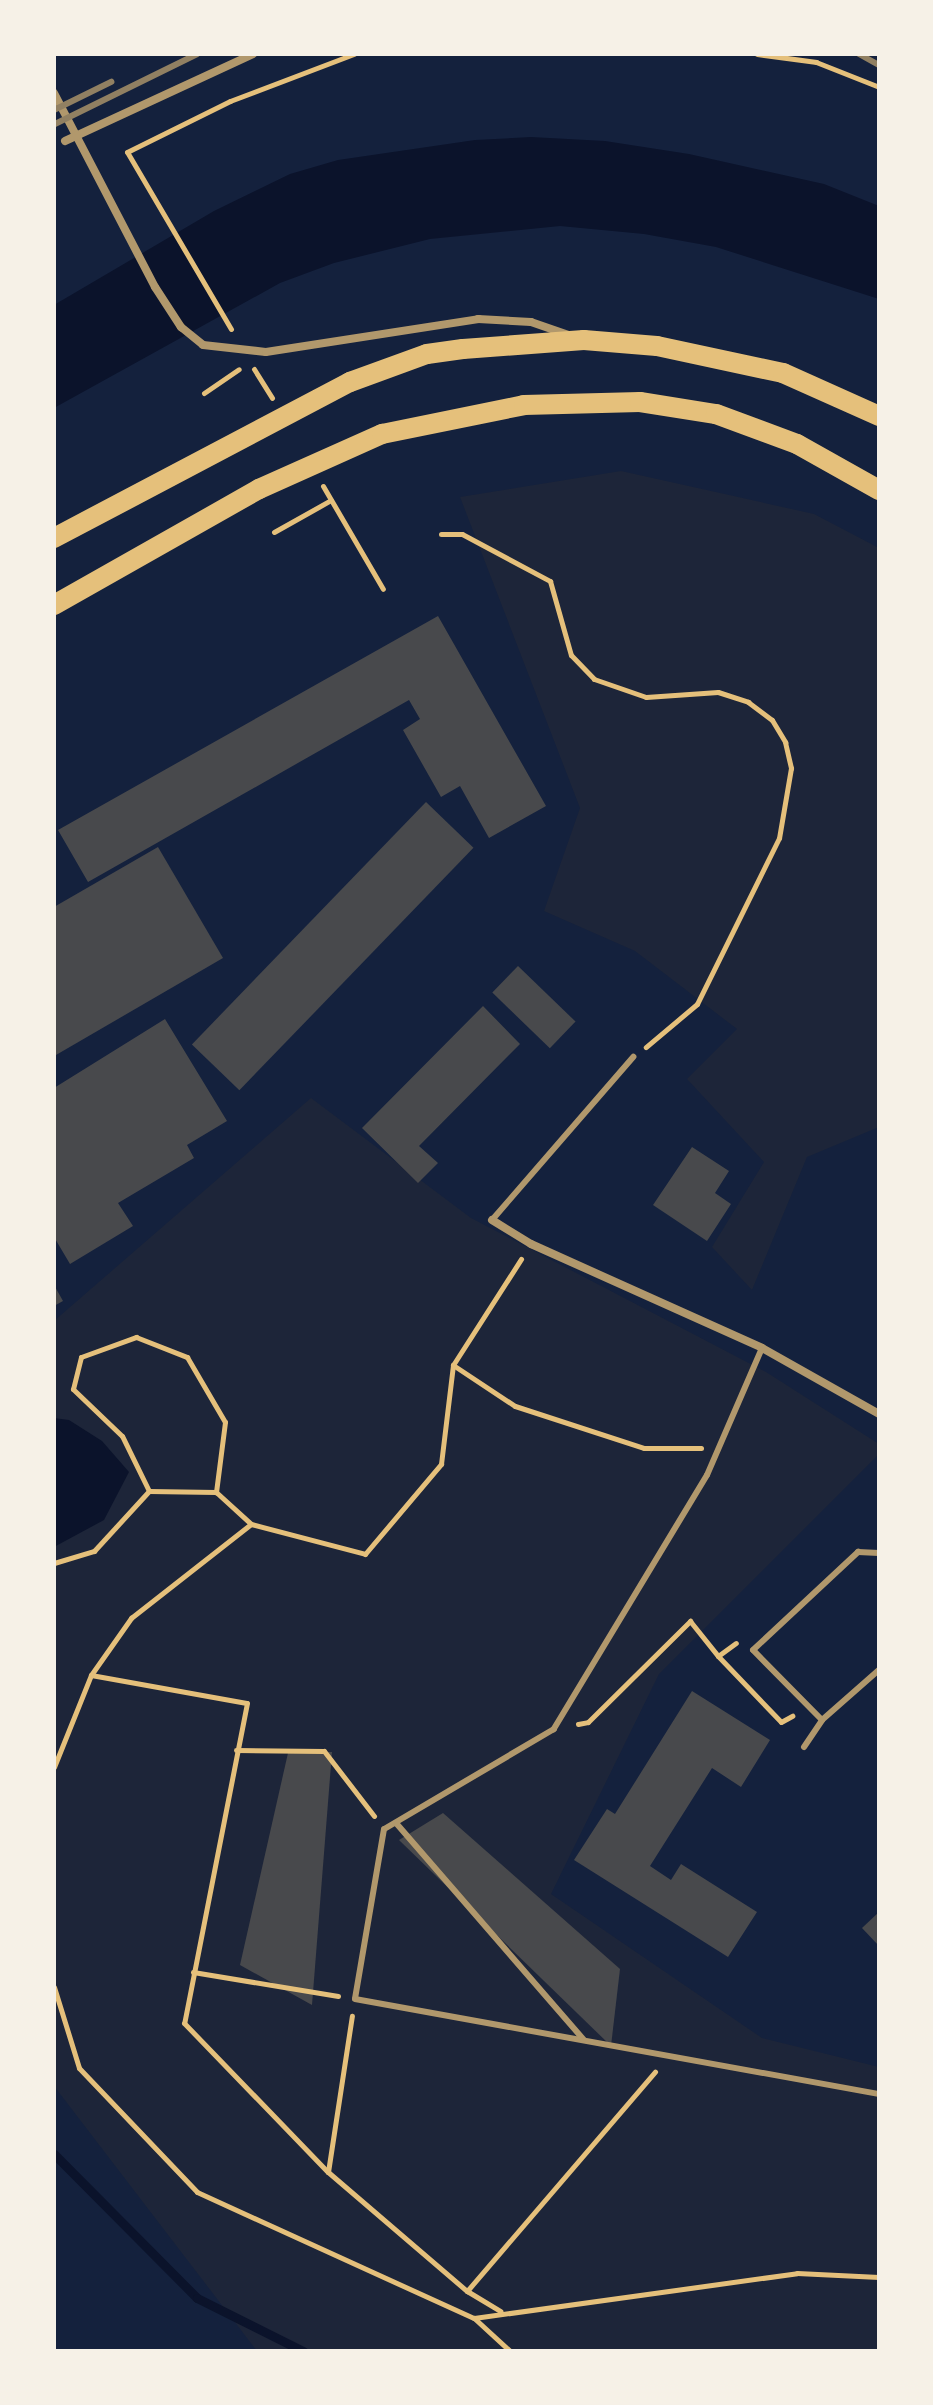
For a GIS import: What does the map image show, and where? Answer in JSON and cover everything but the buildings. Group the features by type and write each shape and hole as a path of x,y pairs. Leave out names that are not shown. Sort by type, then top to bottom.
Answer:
{"main road":[{"path":"54,538 291,410 389,366 463,349 584,340 726,357 783,373 879,416"},
{"path":"54,605 259,489 347,449 405,428 510,407 613,401 716,414 797,444 879,490"}],"street":[{"path":"65,141 253,54"},
{"path":"54,93 90,168 181,327 203,345 266,352 478,319 531,322 584,340"},
{"path":"492,1220 531,1244 762,1348 879,1414"}],"lane":[{"path":"492,1220 633,1057"},
{"path":"762,1348 718,1448 554,1729 384,1829 355,1999 672,2053 879,2094"},
{"path":"822,1720 753,1650 858,1552 879,1553"},
{"path":"804,1747 822,1720 879,1670"},
{"path":"396,1823 583,2039"}],"path":[{"path":"127,152 230,101 354,54"},
{"path":"757,54 816,62 879,87"},
{"path":"204,393 250,362"},
{"path":"274,532 331,500"},
{"path":"441,534 462,534 550,581 571,655 594,679 646,697 718,692 748,702 772,720 785,742 791,768 779,838 697,1004 633,1057"},
{"path":"54,1563 94,1551 149,1491 216,1492 251,1524 365,1554 441,1464 453,1365 531,1244"},
{"path":"149,1491 122,1436 73,1389 81,1357 136,1337 187,1357 225,1422 216,1492"},
{"path":"453,1365 515,1406 644,1448 718,1448"},
{"path":"54,1767 91,1675 131,1618 251,1524"},
{"path":"554,1729 588,1722 690,1621 718,1656 781,1722 809,1706"},
{"path":"718,1656 742,1638"},
{"path":"91,1675 247,1703 184,2023 328,2172 467,2291 502,2312"},
{"path":"236,1750 324,1751 384,1829"},
{"path":"193,1972 355,1999 328,2172"},
{"path":"54,1987 79,2068 197,2192 474,2318 510,2351"},
{"path":"467,2291 672,2053"},
{"path":"474,2318 797,2273 879,2277"}],"shaded area":[{"path":"531,137 605,141 689,154 824,184 879,206 879,299 716,247 644,234 560,226 430,239 334,263 280,283 54,408 54,305 214,211 290,174 338,160 475,140"},
{"path":"621,471 814,514 879,548 879,1127 807,1157 752,1290 712,1247 764,1162 687,1079 737,1029 635,951 544,911 580,808 460,497"},
{"path":"311,1098 471,1218 766,1372 879,1444 879,1454 659,1674 551,1894 762,2038 879,2067 879,2351 257,2351 54,2086 54,1321"},
{"path":"54,1418 69,1420 102,1441 129,1472 104,1520 54,1547"}],"waterway":[{"path":"54,2154 197,2298 303,2351"}],"railway":[{"path":"55,124 197,54"},
{"path":"859,54 879,65"},
{"path":"54,110 111,82"}]}
